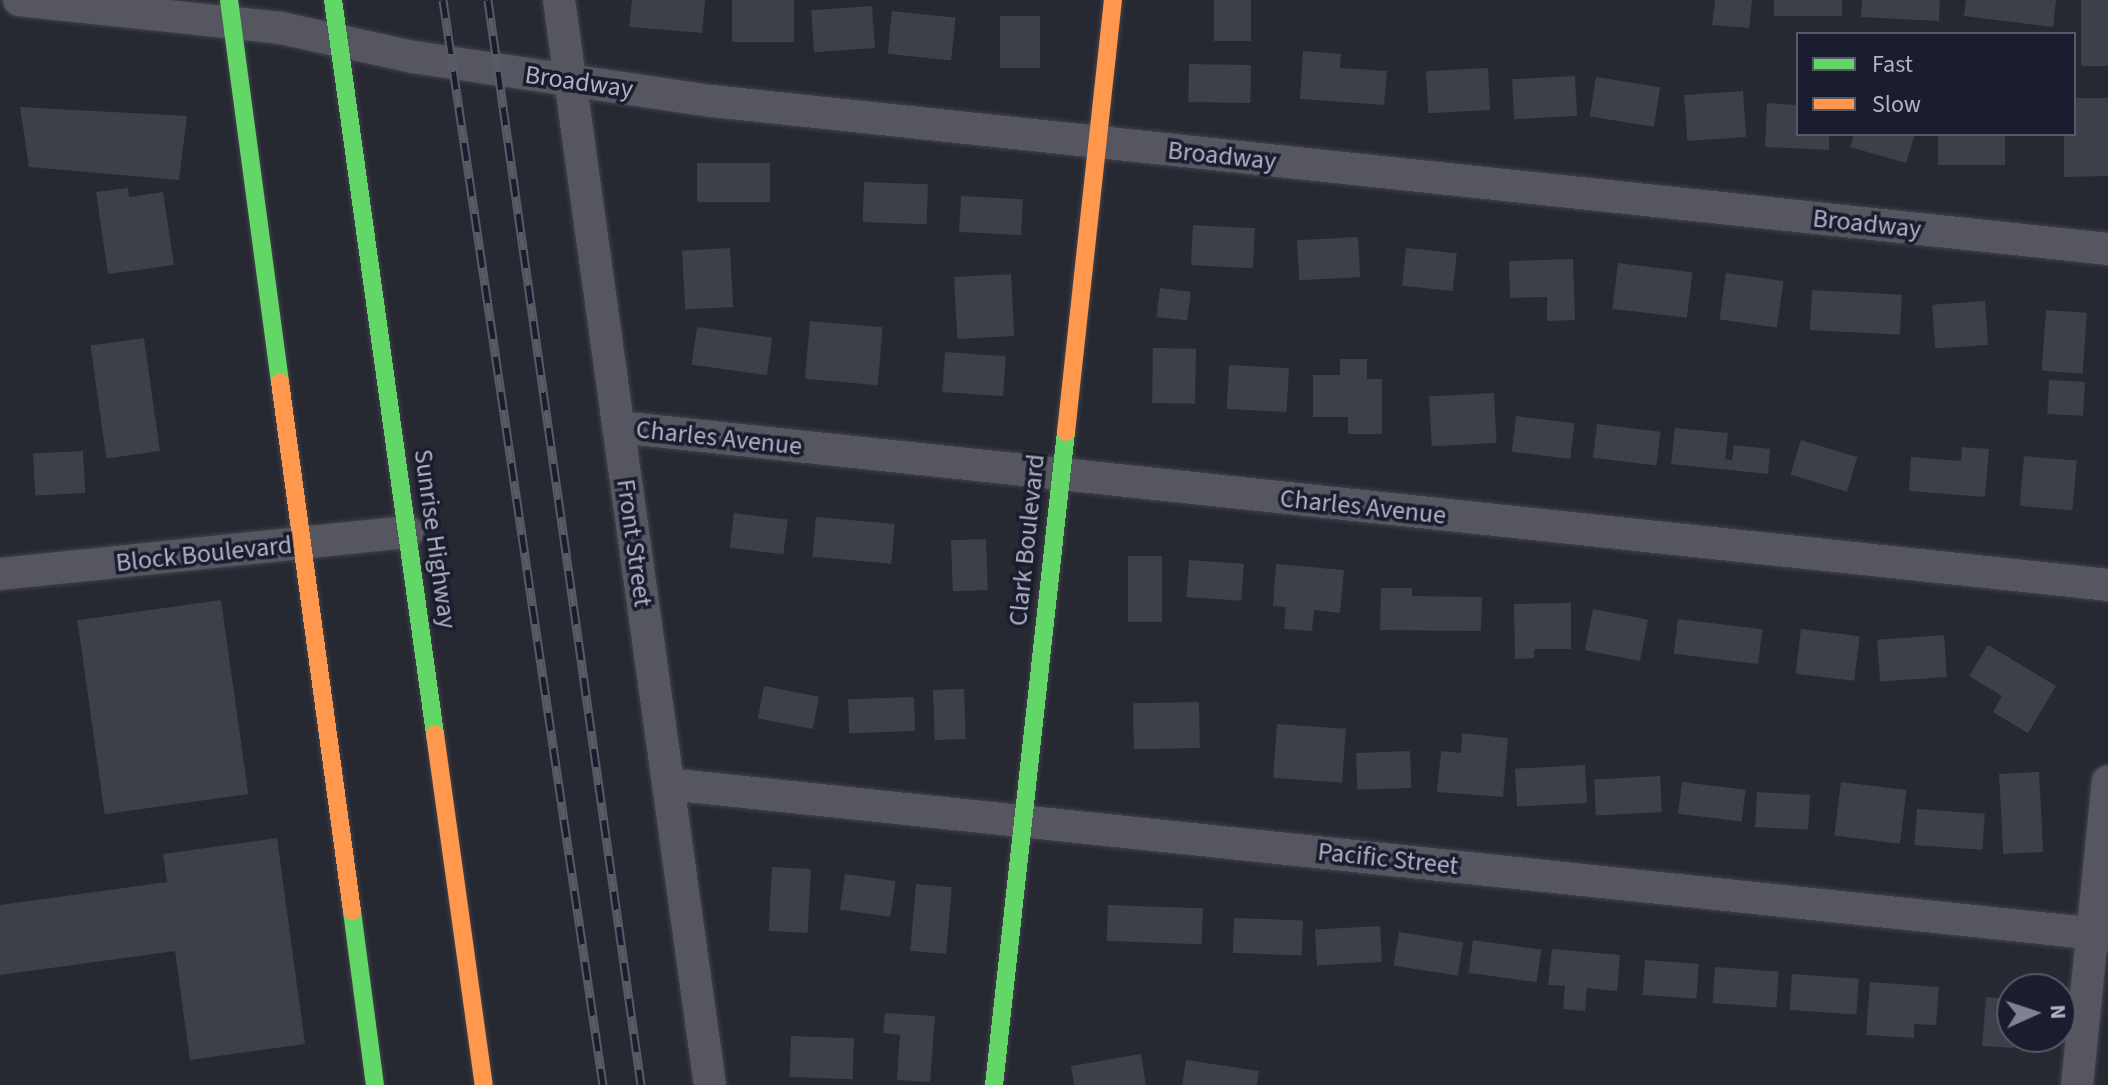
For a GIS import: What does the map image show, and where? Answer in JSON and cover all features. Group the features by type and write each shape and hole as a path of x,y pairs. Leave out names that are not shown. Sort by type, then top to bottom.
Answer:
{"main road":[{"name":"Sunrise Highway","path":"333,0 484,1085"},
{"name":"Clark Boulevard","path":"994,1085 1113,0"},
{"path":"231,10 375,1085"}],"street":[{"name":"Broadway","path":"19,0 231,10 281,28 339,41 712,101 2108,249"},
{"name":"Front Street","path":"559,0 710,1085"},
{"name":"Charles Avenue","path":"618,427 2108,585"},
{"name":"Block Boulevard","path":"0,574 408,532"},
{"path":"2077,1085 2100,934 2108,782"},
{"name":"Pacific Street","path":"668,784 2100,934"}],"building":[{"path":"632,0 705,0 702,33 629,27"},
{"path":"732,0 794,0 794,42 732,42"},
{"path":"1214,0 1251,0 1251,41 1214,41"},
{"path":"1715,0 1752,0 1749,28 1712,25"},
{"path":"1774,0 1842,0 1842,16 1774,16"},
{"path":"1862,0 1940,0 1939,21 1861,17"},
{"path":"1966,0 2056,0 2053,27 1964,16"},
{"path":"2081,0 2108,0 2108,66 2081,66"},
{"path":"872,6 875,48 814,52 811,10"},
{"path":"892,11 956,18 951,60 888,54"},
{"path":"1000,16 1040,16 1040,68 1000,68"},
{"path":"1303,51 1341,54 1340,68 1387,71 1384,105 1300,99"},
{"path":"1189,64 1251,65 1250,103 1188,102"},
{"path":"1488,68 1490,110 1428,113 1426,71"},
{"path":"1575,76 1577,116 1514,119 1512,79"},
{"path":"1596,77 1660,87 1654,127 1590,117"},
{"path":"1743,91 1746,137 1687,141 1684,95"},
{"path":"2076,98 2108,98 2108,176 2064,177 2064,136 2076,136"},
{"path":"1767,103 1796,105 1796,136 1829,136 1829,150 1765,147"},
{"path":"20,107 187,116 179,180 29,167"},
{"path":"1853,136 1914,136 1906,163 1850,147"},
{"path":"1938,136 2005,136 2005,165 1938,165"},
{"path":"697,163 770,163 770,202 697,202"},
{"path":"864,182 928,184 927,224 863,222"},
{"path":"128,188 129,197 163,192 174,265 108,274 96,192"},
{"path":"961,196 1023,199 1021,235 959,232"},
{"path":"1193,225 1255,228 1253,268 1191,265"},
{"path":"1358,237 1360,277 1299,280 1297,240"},
{"path":"730,248 733,307 685,309 682,251"},
{"path":"1406,248 1457,253 1453,291 1402,286"},
{"path":"1573,259 1575,320 1547,321 1547,297 1510,298 1509,261"},
{"path":"1618,263 1692,272 1687,318 1612,309"},
{"path":"1726,273 1783,281 1777,328 1719,320"},
{"path":"1011,274 1014,336 957,339 954,277"},
{"path":"1160,288 1191,292 1187,321 1156,317"},
{"path":"1812,290 1902,295 1900,335 1810,330"},
{"path":"1985,301 1988,345 1935,349 1932,305"},
{"path":"2046,310 2087,313 2083,374 2042,371"},
{"path":"810,321 883,327 878,385 805,379"},
{"path":"697,327 772,338 767,375 692,365"},
{"path":"144,338 160,451 106,458 91,346"},
{"path":"1153,348 1196,349 1195,404 1152,403"},
{"path":"945,352 1006,356 1003,396 942,392"},
{"path":"1340,359 1367,359 1367,379 1382,379 1382,434 1348,434 1348,417 1313,417 1313,375 1340,375"},
{"path":"1229,365 1289,368 1287,412 1227,409"},
{"path":"2049,380 2085,382 2083,416 2047,414"},
{"path":"1494,393 1497,443 1432,446 1429,396"},
{"path":"1516,416 1575,423 1570,459 1512,452"},
{"path":"1597,424 1661,432 1656,466 1593,458"},
{"path":"1675,428 1728,433 1725,459 1732,460 1734,445 1770,449 1768,474 1671,464"},
{"path":"1801,440 1857,457 1847,492 1790,474"},
{"path":"1962,447 1989,449 1985,497 1909,491 1911,457 1961,461"},
{"path":"83,451 85,493 35,496 33,454"},
{"path":"2024,456 2077,461 2072,510 2020,506"},
{"path":"734,513 788,520 783,554 730,548"},
{"path":"816,517 895,524 891,564 813,557"},
{"path":"986,539 988,590 953,591 951,540"},
{"path":"1128,556 1162,556 1162,622 1128,622"},
{"path":"1189,560 1244,564 1241,601 1186,597"},
{"path":"1276,564 1344,570 1340,613 1314,610 1312,631 1284,629 1286,607 1273,606"},
{"path":"1381,588 1412,588 1412,596 1482,597 1481,631 1380,630"},
{"path":"221,600 248,794 105,814 77,620"},
{"path":"1571,603 1571,649 1534,649 1534,658 1515,659 1514,604"},
{"path":"1593,609 1648,620 1640,661 1585,650"},
{"path":"1678,619 1762,629 1758,664 1674,654"},
{"path":"1801,629 1860,636 1854,681 1796,674"},
{"path":"1944,635 1947,677 1880,682 1877,640"},
{"path":"1988,645 2056,686 2028,733 1993,712 2002,696 1969,676"},
{"path":"764,686 819,697 813,729 758,718"},
{"path":"964,689 966,739 935,740 933,690"},
{"path":"914,697 915,731 849,733 848,699"},
{"path":"1199,702 1200,748 1134,749 1133,703"},
{"path":"1277,724 1346,729 1342,783 1273,778"},
{"path":"1462,733 1508,738 1503,797 1437,792 1441,751 1461,753"},
{"path":"1410,751 1411,788 1357,790 1356,753"},
{"path":"1585,765 1587,803 1517,807 1515,769"},
{"path":"2039,772 2043,852 2003,854 1999,774"},
{"path":"1660,776 1662,812 1596,815 1594,779"},
{"path":"1682,782 1746,790 1742,822 1678,814"},
{"path":"1841,782 1907,790 1900,844 1834,836"},
{"path":"1757,792 1810,795 1808,830 1755,827"},
{"path":"1917,809 1985,814 1982,850 1914,845"},
{"path":"277,838 305,1044 190,1060 175,951 0,975 0,905 167,882 163,854"},
{"path":"772,867 811,869 808,933 769,931"},
{"path":"845,874 896,881 890,917 840,910"},
{"path":"916,884 952,887 946,954 910,951"},
{"path":"1108,905 1203,908 1202,944 1107,941"},
{"path":"1234,918 1303,920 1302,955 1233,953"},
{"path":"1380,926 1382,962 1317,965 1315,929"},
{"path":"1399,932 1463,942 1458,976 1394,966"},
{"path":"1473,940 1541,950 1537,982 1468,973"},
{"path":"1552,949 1620,955 1617,991 1587,988 1585,1011 1563,1009 1565,986 1548,985"},
{"path":"1645,960 1699,964 1696,999 1643,995"},
{"path":"1715,967 1779,971 1776,1007 1712,1003"},
{"path":"1792,974 1859,979 1856,1015 1789,1010"},
{"path":"1870,982 1939,987 1936,1025 1914,1024 1914,1038 1866,1035"},
{"path":"1986,997 1996,998 1996,1047 1982,1046"},
{"path":"885,1013 935,1016 930,1082 897,1080 900,1035 883,1033"},
{"path":"791,1036 854,1038 853,1079 790,1077"},
{"path":"1141,1054 1146,1085 1074,1085 1071,1066"},
{"path":"1186,1060 1259,1071 1257,1085 1182,1085"}],"railway":[{"path":"443,0 603,1085"},
{"path":"488,0 641,1085"}],"traffic: fast":[{"path":"229,0 280,382"},
{"path":"333,0 435,734"},
{"path":"994,1085 1066,432"},
{"path":"352,911 375,1085"}],"traffic: slow":[{"path":"1066,432 1113,0"},
{"path":"280,382 352,911"},
{"path":"435,734 484,1085"}]}
